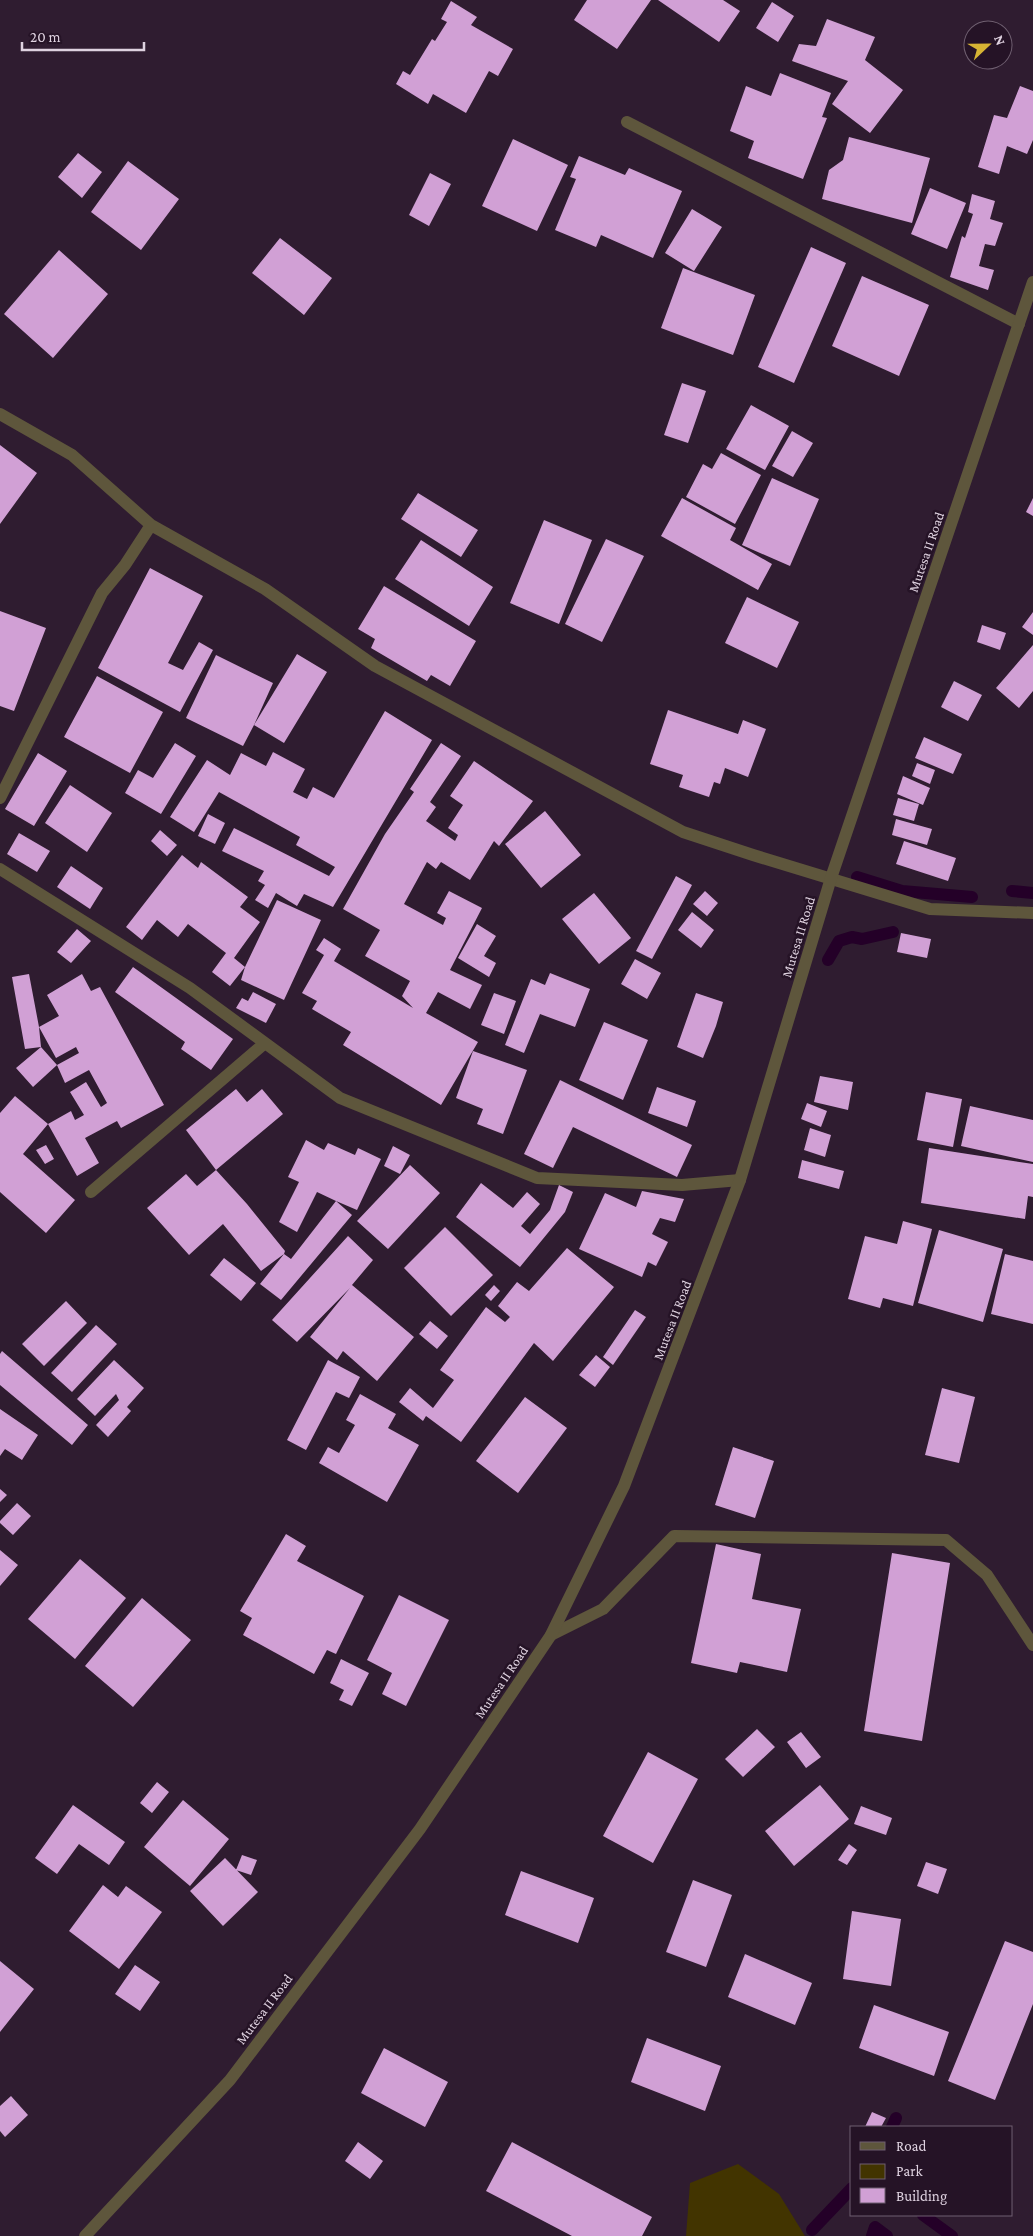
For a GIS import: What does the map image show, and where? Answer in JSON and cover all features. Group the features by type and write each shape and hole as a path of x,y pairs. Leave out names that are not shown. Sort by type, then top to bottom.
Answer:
{"street":[{"path":"627,122 1019,324"},
{"name":"Mutesa II Road","path":"85,2236 230,2080 420,1829 551,1635 624,1486 740,1180 831,878 1033,282"},
{"path":"0,414 72,455 151,525 265,590 375,666 683,832 930,909 1033,913"},
{"path":"0,798 102,593 125,565 151,525"},
{"path":"0,869 190,988 340,1098 537,1178 682,1185 740,1180"},
{"path":"91,1192 265,1043"},
{"path":"551,1635 603,1609 674,1536 946,1540 987,1575 1033,1645"}],"green space":[{"path":"738,2164 779,2194 805,2236 686,2236 690,2183"}],"building":[{"path":"587,0 651,0 617,49 574,20"},
{"path":"658,0 723,0 740,11 719,42"},
{"path":"451,1 477,17 471,25 513,49 498,76 489,71 466,113 433,94 428,104 396,84 403,71 410,75 432,39 435,41 447,22 441,19"},
{"path":"772,2 794,16 778,42 756,28"},
{"path":"827,19 875,37 865,60 903,90 870,133 832,104 848,81 792,61 799,44 816,46"},
{"path":"780,73 831,93 822,117 827,118 803,179 748,158 754,141 730,131 746,86 771,96"},
{"path":"1020,86 1033,91 1033,140 1027,154 1007,146 999,174 978,167 994,115 1007,118"},
{"path":"849,137 930,158 912,223 822,199 829,170 843,160"},
{"path":"513,139 568,165 537,231 482,206"},
{"path":"78,153 102,172 82,198 58,177"},
{"path":"579,156 625,175 629,168 682,191 653,258 601,235 596,247 555,230 576,179 570,177"},
{"path":"128,161 179,199 141,250 91,212"},
{"path":"430,173 451,184 429,226 409,215"},
{"path":"930,188 966,203 947,249 911,234"},
{"path":"972,194 995,201 990,219 1003,223 995,246 985,244 979,266 994,270 988,290 950,277 962,236 965,238 973,214 968,212"},
{"path":"692,209 722,227 694,271 665,253"},
{"path":"280,238 332,278 304,315 252,273"},
{"path":"811,247 846,263 794,383 758,367"},
{"path":"59,250 108,294 53,358 4,314"},
{"path":"683,268 755,295 733,355 661,328"},
{"path":"862,276 929,305 899,376 832,346"},
{"path":"682,383 706,391 688,443 664,435"},
{"path":"751,405 789,426 765,470 726,449"},
{"path":"792,431 813,443 793,477 772,466"},
{"path":"0,445 37,473 0,524"},
{"path":"721,453 761,475 735,524 686,497 703,464 712,469"},
{"path":"772,478 819,499 790,566 742,545"},
{"path":"418,493 478,530 461,557 401,519"},
{"path":"682,498 736,528 730,540 772,564 758,590 661,536"},
{"path":"1033,498 1033,516 1026,512"},
{"path":"544,520 592,540 559,624 510,603"},
{"path":"606,539 644,556 602,642 565,624"},
{"path":"421,540 493,587 469,626 395,579"},
{"path":"150,568 203,596 168,663 183,670 199,642 213,650 180,712 98,668"},
{"path":"384,586 476,641 450,686 431,675 427,681 371,648 375,639 358,629"},
{"path":"747,597 799,622 777,668 725,643"},
{"path":"0,611 46,628 14,711 0,706"},
{"path":"1033,612 1033,635 1022,627"},
{"path":"982,625 1006,633 1000,650 977,642"},
{"path":"1033,645 1033,691 1019,708 996,688"},
{"path":"297,654 327,672 284,743 254,725"},
{"path":"216,655 273,683 243,746 186,718"},
{"path":"97,676 163,712 130,773 64,737"},
{"path":"954,681 982,695 968,721 941,707"},
{"path":"668,710 738,734 743,720 766,729 748,777 725,768 720,784 714,782 709,797 679,787 683,775 650,764"},
{"path":"385,711 432,740 333,907 304,894 297,906 276,893 268,908 255,900 265,885 258,881 264,871 222,851 234,828 329,876 335,867 296,845 300,837 219,792 194,832 170,817 207,760 230,775 241,753 266,766 273,752 305,769 293,792 307,799 313,787 334,798"},
{"path":"924,737 962,754 953,774 915,758"},
{"path":"175,743 196,756 161,814 125,793 138,770 153,778"},
{"path":"441,743 461,756 430,802 436,807 426,821 455,841 458,835 448,828 463,805 450,796 474,761 533,801 499,846 494,841 470,880 441,862 436,869 427,862 404,904 443,925 446,918 437,913 449,891 482,908 450,970 482,985 470,1009 438,992 426,1013 478,1042 441,1105 343,1045 351,1032 312,1009 317,1001 302,993 324,955 316,950 324,938 341,949 334,961 413,1008 402,996 410,981 365,956 380,930 343,909 385,834 414,792 410,789"},
{"path":"38,753 67,771 34,826 5,809"},
{"path":"917,763 935,770 930,784 912,776"},
{"path":"903,776 930,788 923,805 897,794"},
{"path":"70,785 112,813 87,852 45,823"},
{"path":"898,798 919,804 914,821 893,815"},
{"path":"545,811 581,855 541,888 505,844"},
{"path":"208,814 225,823 215,844 198,836"},
{"path":"896,819 932,829 927,845 892,835"},
{"path":"160,830 177,845 167,856 151,841"},
{"path":"19,833 50,851 37,872 7,854"},
{"path":"904,841 956,858 948,881 896,864"},
{"path":"182,855 198,868 201,862 248,897 240,907 260,922 234,958 245,967 230,986 212,972 226,953 188,924 178,937 157,920 142,940 126,927"},
{"path":"71,866 103,888 90,909 57,887"},
{"path":"676,876 692,885 652,959 636,951"},
{"path":"705,891 718,903 707,916 693,904"},
{"path":"594,893 631,938 599,964 562,919"},
{"path":"277,900 321,920 284,1000 241,980 245,967"},
{"path":"692,912 714,930 701,948 678,930"},
{"path":"477,924 496,936 484,956 496,963 489,977 458,958"},
{"path":"77,929 91,941 71,963 57,952"},
{"path":"901,933 931,939 927,958 897,952"},
{"path":"635,959 661,973 647,999 621,984"},
{"path":"133,967 233,1039 211,1070 181,1049 185,1042 115,992"},
{"path":"550,973 590,989 575,1027 540,1014 524,1053 505,1045 531,979 545,985"},
{"path":"29,974 41,1047 25,1049 12,977"},
{"path":"82,974 91,991 100,987 164,1105 121,1128 117,1121 85,1138 99,1163 77,1176 48,1124 71,1111 75,1120 84,1115 70,1092 86,1082 101,1107 107,1103 89,1070 65,1083 57,1065 79,1053 76,1047 56,1058 39,1027 59,1016 47,995"},
{"path":"253,992 276,1004 266,1023 236,1008 242,998 248,1001"},
{"path":"494,993 516,1001 504,1034 481,1025"},
{"path":"696,993 723,1002 703,1058 677,1047"},
{"path":"604,1022 648,1040 623,1100 579,1080"},
{"path":"41,1047 57,1065 33,1087 16,1068"},
{"path":"473,1051 527,1070 503,1134 477,1124 483,1109 456,1098"},
{"path":"820,1076 853,1082 848,1110 814,1102"},
{"path":"560,1080 692,1145 677,1177 573,1127 553,1168 524,1154"},
{"path":"657,1087 696,1101 687,1127 648,1113"},
{"path":"236,1089 247,1102 262,1089 283,1114 216,1170 186,1130"},
{"path":"926,1092 962,1099 953,1147 917,1140"},
{"path":"15,1096 48,1124 23,1154 75,1200 46,1233 0,1192 0,1113"},
{"path":"807,1103 827,1111 821,1127 801,1119"},
{"path":"970,1106 1033,1120 1033,1162 961,1146"},
{"path":"810,1128 831,1135 825,1157 804,1150"},
{"path":"306,1140 324,1150 328,1143 355,1155 358,1148 381,1159 357,1210 317,1192 297,1232 279,1222 299,1182 288,1177"},
{"path":"46,1145 54,1159 45,1164 36,1150"},
{"path":"393,1146 410,1155 400,1174 384,1166"},
{"path":"929,1148 1033,1164 1033,1197 1028,1196 1025,1219 921,1203"},
{"path":"802,1160 844,1171 839,1189 798,1178"},
{"path":"410,1165 440,1193 388,1249 357,1221"},
{"path":"216,1170 247,1204 285,1251 284,1254 261,1271 223,1224 189,1255 147,1208 186,1174 197,1186"},
{"path":"481,1183 513,1208 527,1192 540,1204 521,1226 530,1234 550,1210 559,1185 573,1192 565,1212 520,1267 456,1217"},
{"path":"642,1191 684,1199 675,1222 660,1218 652,1234 668,1242 656,1266 648,1262 642,1277 579,1249 605,1193 636,1207"},
{"path":"336,1201 352,1215 281,1300 260,1284 284,1254 291,1259"},
{"path":"903,1221 932,1229 913,1306 883,1298 880,1308 848,1299 865,1236 897,1244"},
{"path":"445,1227 493,1275 451,1316 404,1268"},
{"path":"939,1230 1003,1249 983,1322 918,1303"},
{"path":"348,1236 373,1260 352,1285 414,1337 377,1381 343,1351 337,1360 310,1337 350,1288 297,1342 272,1320"},
{"path":"567,1248 614,1287 553,1361 534,1343 461,1442 426,1416 423,1421 399,1402 410,1388 433,1408 454,1380 440,1370 486,1307 505,1322 510,1317 498,1306 517,1282 529,1291"},
{"path":"1005,1254 1033,1261 1033,1324 991,1314"},
{"path":"224,1258 256,1283 241,1301 210,1275"},
{"path":"494,1285 500,1291 491,1301 485,1295"},
{"path":"66,1301 87,1323 44,1366 22,1344"},
{"path":"635,1310 646,1317 613,1365 603,1357"},
{"path":"430,1321 448,1336 437,1349 419,1334"},
{"path":"96,1325 117,1344 72,1392 51,1373"},
{"path":"2,1351 88,1425 72,1445 0,1385 0,1354"},
{"path":"596,1355 610,1367 595,1387 579,1375"},
{"path":"114,1360 144,1388 127,1407 131,1411 108,1437 96,1425 119,1400 116,1394 95,1416 77,1399"},
{"path":"328,1360 360,1377 349,1398 336,1392 306,1450 287,1440"},
{"path":"942,1388 975,1397 959,1463 925,1455"},
{"path":"360,1394 396,1414 388,1428 419,1445 387,1502 319,1463 328,1447 339,1453 355,1425 346,1420"},
{"path":"525,1397 567,1428 518,1493 476,1461"},
{"path":"0,1409 38,1435 22,1460 5,1449 0,1456"},
{"path":"733,1447 774,1461 755,1518 715,1505"},
{"path":"0,1489 7,1495 0,1502"},
{"path":"17,1503 31,1516 13,1535 0,1521"},
{"path":"286,1534 306,1546 297,1561 364,1596 336,1654 327,1650 314,1674 243,1635 252,1618 240,1611"},
{"path":"716,1544 761,1554 752,1599 801,1609 787,1672 740,1662 737,1673 691,1663"},
{"path":"0,1550 18,1565 0,1586"},
{"path":"892,1553 950,1563 922,1741 864,1731"},
{"path":"80,1559 126,1598 75,1659 28,1619"},
{"path":"399,1595 449,1620 406,1706 382,1694 392,1673 367,1660"},
{"path":"142,1598 191,1640 133,1707 85,1666"},
{"path":"341,1659 369,1673 352,1706 339,1700 344,1690 330,1683"},
{"path":"757,1729 775,1747 743,1777 725,1759"},
{"path":"801,1732 821,1757 806,1768 787,1742"},
{"path":"648,1752 698,1779 653,1863 603,1836"},
{"path":"157,1782 169,1792 152,1813 140,1803"},
{"path":"820,1785 849,1819 794,1866 765,1831"},
{"path":"183,1800 229,1839 190,1886 144,1847"},
{"path":"73,1805 125,1842 109,1865 79,1844 57,1874 35,1858"},
{"path":"861,1806 892,1818 886,1835 854,1824"},
{"path":"849,1844 857,1850 847,1865 838,1860"},
{"path":"242,1855 257,1860 251,1875 236,1870"},
{"path":"225,1858 258,1892 223,1926 190,1891"},
{"path":"926,1862 947,1869 938,1894 917,1886"},
{"path":"521,1871 594,1898 578,1943 505,1915"},
{"path":"693,1880 732,1895 706,1967 666,1952"},
{"path":"103,1885 118,1897 126,1886 162,1912 119,1969 69,1931"},
{"path":"852,1911 901,1919 891,1986 843,1979"},
{"path":"1005,1941 1033,1952 1033,2004 995,2100 948,2081"},
{"path":"745,1954 812,1983 795,2025 728,1997"},
{"path":"0,1961 34,1989 0,2032"},
{"path":"135,1965 160,1982 140,2011 115,1994"},
{"path":"874,2005 949,2032 934,2076 859,2048"},
{"path":"647,2038 721,2066 705,2111 631,2082"},
{"path":"384,2048 448,2082 425,2127 361,2093"},
{"path":"11,2096 28,2115 5,2137 0,2131 0,2106"},
{"path":"872,2112 886,2118 882,2126 865,2126"},
{"path":"358,2142 383,2161 370,2179 345,2161"},
{"path":"512,2142 652,2217 642,2236 572,2236 486,2191"}],"waterway":[{"path":"857,877 902,891 972,897"},
{"path":"1012,891 1033,893"},
{"path":"828,960 839,941 852,937 862,939 893,932"},
{"path":"892,2126 896,2118"},
{"path":"812,2230 850,2190"},
{"path":"924,2216 952,2236"},
{"path":"872,2236 875,2227 887,2236"}]}
